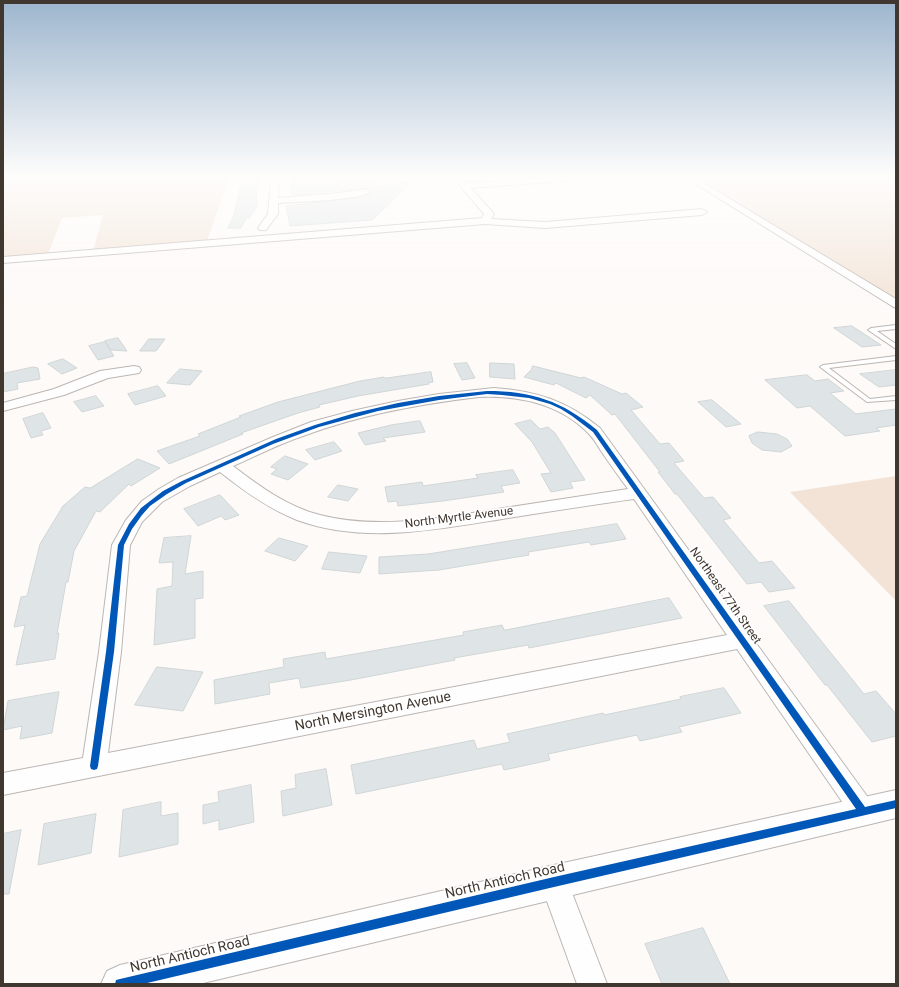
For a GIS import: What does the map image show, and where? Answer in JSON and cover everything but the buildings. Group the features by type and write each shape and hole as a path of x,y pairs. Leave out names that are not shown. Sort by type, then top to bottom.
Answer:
{"street":[{"path":"263,228 266,224"},
{"path":"3,260 447,224"},
{"path":"531,224 556,224"},
{"path":"765,224 896,304"},
{"path":"3,407 59,392 104,374 134,370"},
{"name":"Northeast 77th Street","path":"94,766 110,652 121,545 126,534 147,505 169,490 206,472 278,440 310,428 407,403 458,396 501,393 547,400 578,416 595,432 863,811"},
{"name":"North Myrtle Avenue","path":"222,466 258,493 290,510 315,520 339,525 372,527 436,524 638,493"},
{"name":"North Mersington Avenue","path":"3,784 742,640"},
{"name":"North Antioch Road","path":"120,984 554,882 896,804"},
{"path":"554,882 592,984"}],"lane":[{"path":"896,327 871,330 896,347"},
{"path":"896,358 823,366 868,401 896,398"}],"shaded area":[{"path":"3,224 60,224 48,254 3,258"},
{"path":"100,224 213,224 207,241 93,251"},
{"path":"767,224 896,224 896,302"},
{"path":"896,476 896,601 790,492"}],"cycle path":[{"path":"94,766 110,652 121,545 132,524 148,505 165,492 184,482 297,432 357,414 419,401 479,393 502,393 516,394 541,399 552,403 563,408 595,431 863,811"},
{"path":"120,984 554,882 896,804"}]}
